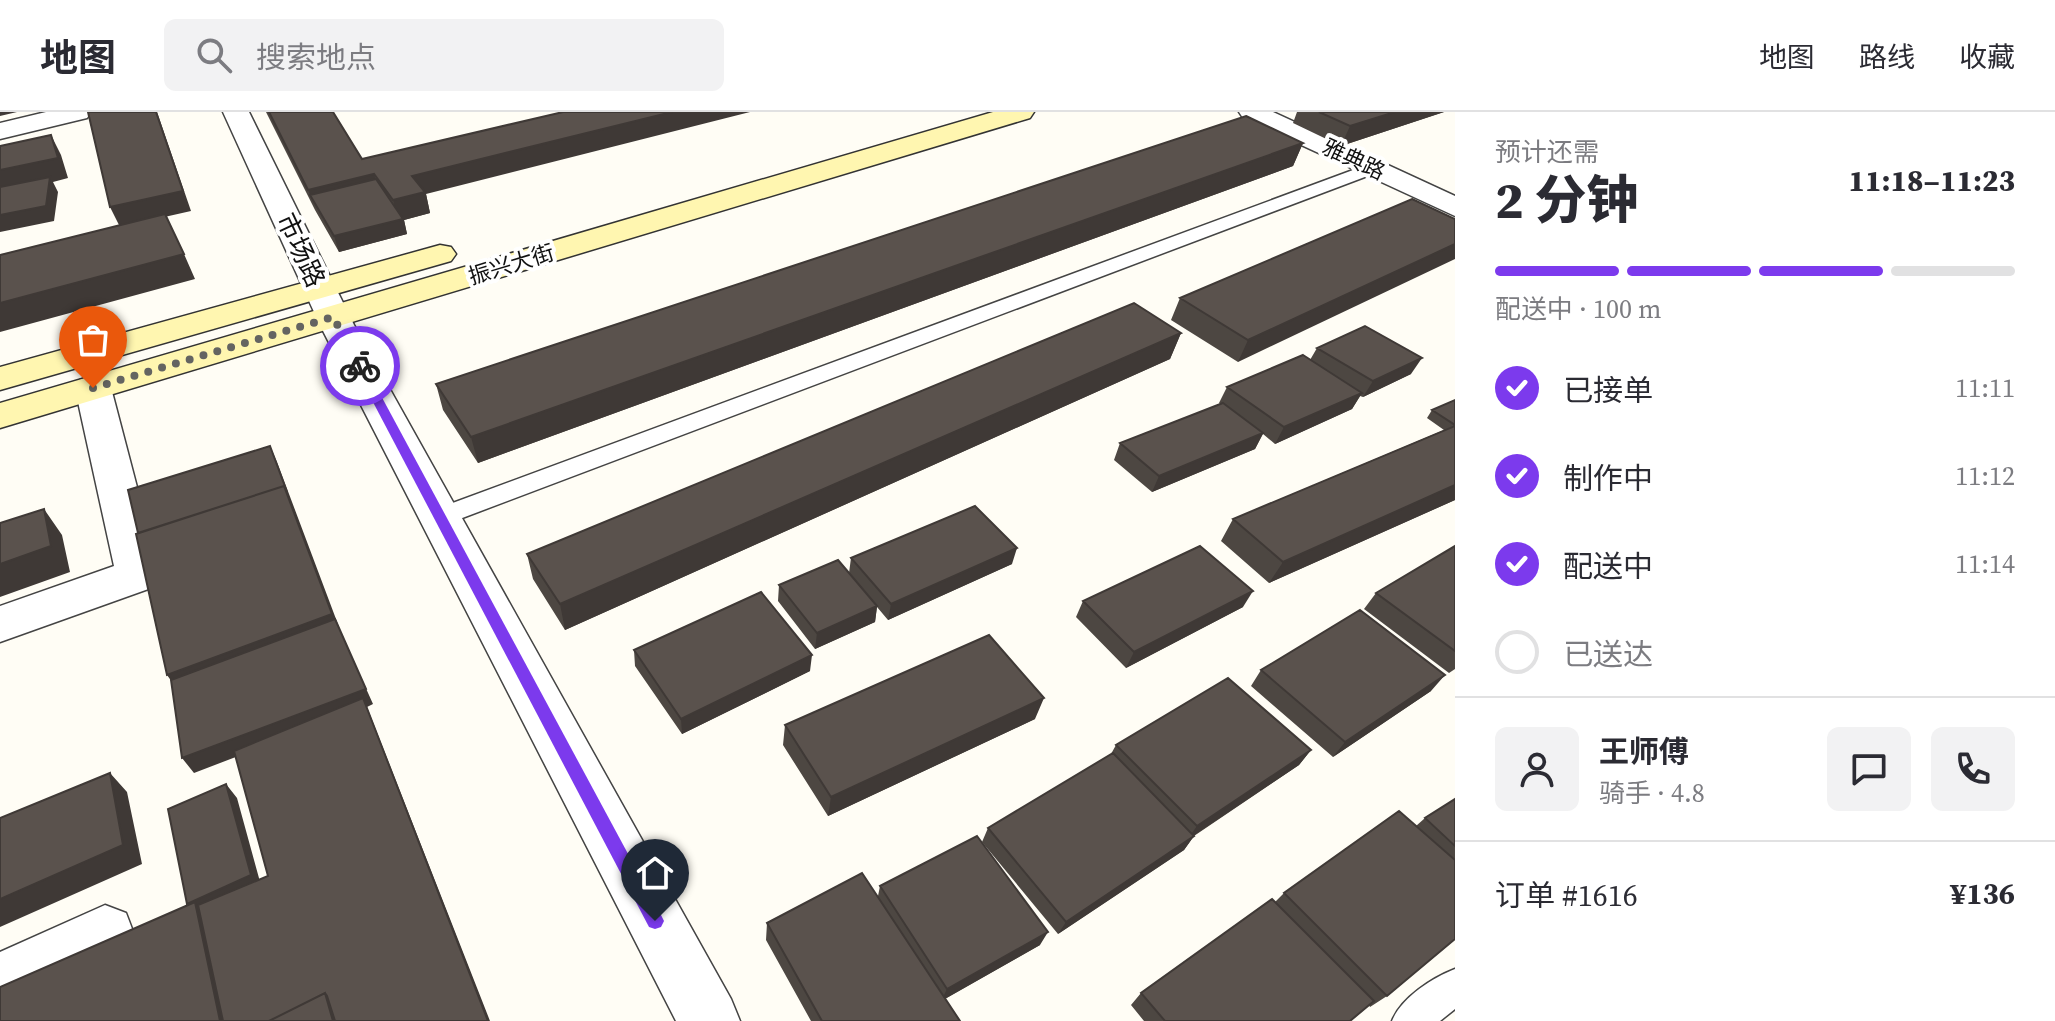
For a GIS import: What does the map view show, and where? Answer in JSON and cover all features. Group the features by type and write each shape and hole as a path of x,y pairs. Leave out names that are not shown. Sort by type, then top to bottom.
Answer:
{"street":[{"path":"0,131 78,112"},
{"name":"市场路","path":"236,112 327,303 440,517 687,1005"},
{"name":"振兴大街","path":"0,416 93,388 327,303 935,112"},
{"name":"振兴大街","path":"0,379 327,303 1021,112"},
{"name":"雅典路","path":"1252,112 1455,207"},
{"path":"0,624 138,575 93,388"},
{"path":"0,983 105,934"}],"lane":[{"path":"440,517 1372,168"},
{"path":"1410,1021 1455,987"}],"building":[{"path":"88,112 156,112 183,191 110,207"},
{"path":"269,112 333,112 362,159 563,112 672,112 412,176 425,192 393,200 374,174 308,190"},
{"path":"1319,112 1395,112 1350,126"},
{"path":"1246,116 1303,143 471,437 436,384"},
{"path":"51,135 58,158 0,170 0,146"},
{"path":"50,177 46,206 0,215 0,187"},
{"path":"376,179 403,219 334,236 310,195"},
{"path":"1412,199 1455,219 1455,244 1248,340 1180,298"},
{"path":"165,214 184,254 0,303 0,255"},
{"path":"1134,303 1181,333 560,604 527,554"},
{"path":"1365,326 1422,358 1373,381 1317,348"},
{"path":"1303,355 1362,393 1284,427 1227,387"},
{"path":"1455,400 1455,425 1432,410"},
{"path":"1223,403 1263,433 1159,476 1120,443"},
{"path":"1455,426 1455,485 1283,562 1233,519"},
{"path":"270,446 287,492 284,486 138,533 128,490"},
{"path":"284,486 332,614 167,675 136,534"},
{"path":"975,506 1017,548 891,604 851,558"},
{"path":"44,509 51,546 0,564 0,523"},
{"path":"1200,546 1253,591 1134,652 1083,601"},
{"path":"1455,546 1455,651 1376,593"},
{"path":"838,560 877,606 817,633 779,585"},
{"path":"761,592 812,655 681,719 634,650"},
{"path":"1360,610 1445,675 1345,742 1261,670"},
{"path":"335,619 366,689 182,758 171,680"},
{"path":"989,635 1044,698 831,797 785,725"},
{"path":"1228,678 1311,750 1197,826 1116,745"},
{"path":"363,698 488,1021 335,1021 325,993 269,1021 223,1021 198,905 268,876 234,751"},
{"path":"1113,753 1194,836 1066,922 988,828"},
{"path":"110,773 123,845 0,899 0,818"},
{"path":"226,784 251,875 187,904 168,809"},
{"path":"1455,799 1455,846 1425,818"},
{"path":"1399,811 1455,860 1455,939 1387,996 1284,893"},
{"path":"977,836 1048,932 947,989 880,886"},
{"path":"862,873 960,1021 822,1021 767,923"},
{"path":"1272,899 1374,1001 1350,1021 1165,1021 1141,993"},
{"path":"195,902 220,1021 0,1021 0,987"},
{"path":"325,993 333,1021 269,1021"}],"way so far":[{"path":"93,388 333,317 360,366"}],"route":[{"path":"360,366 655,921"}]}
